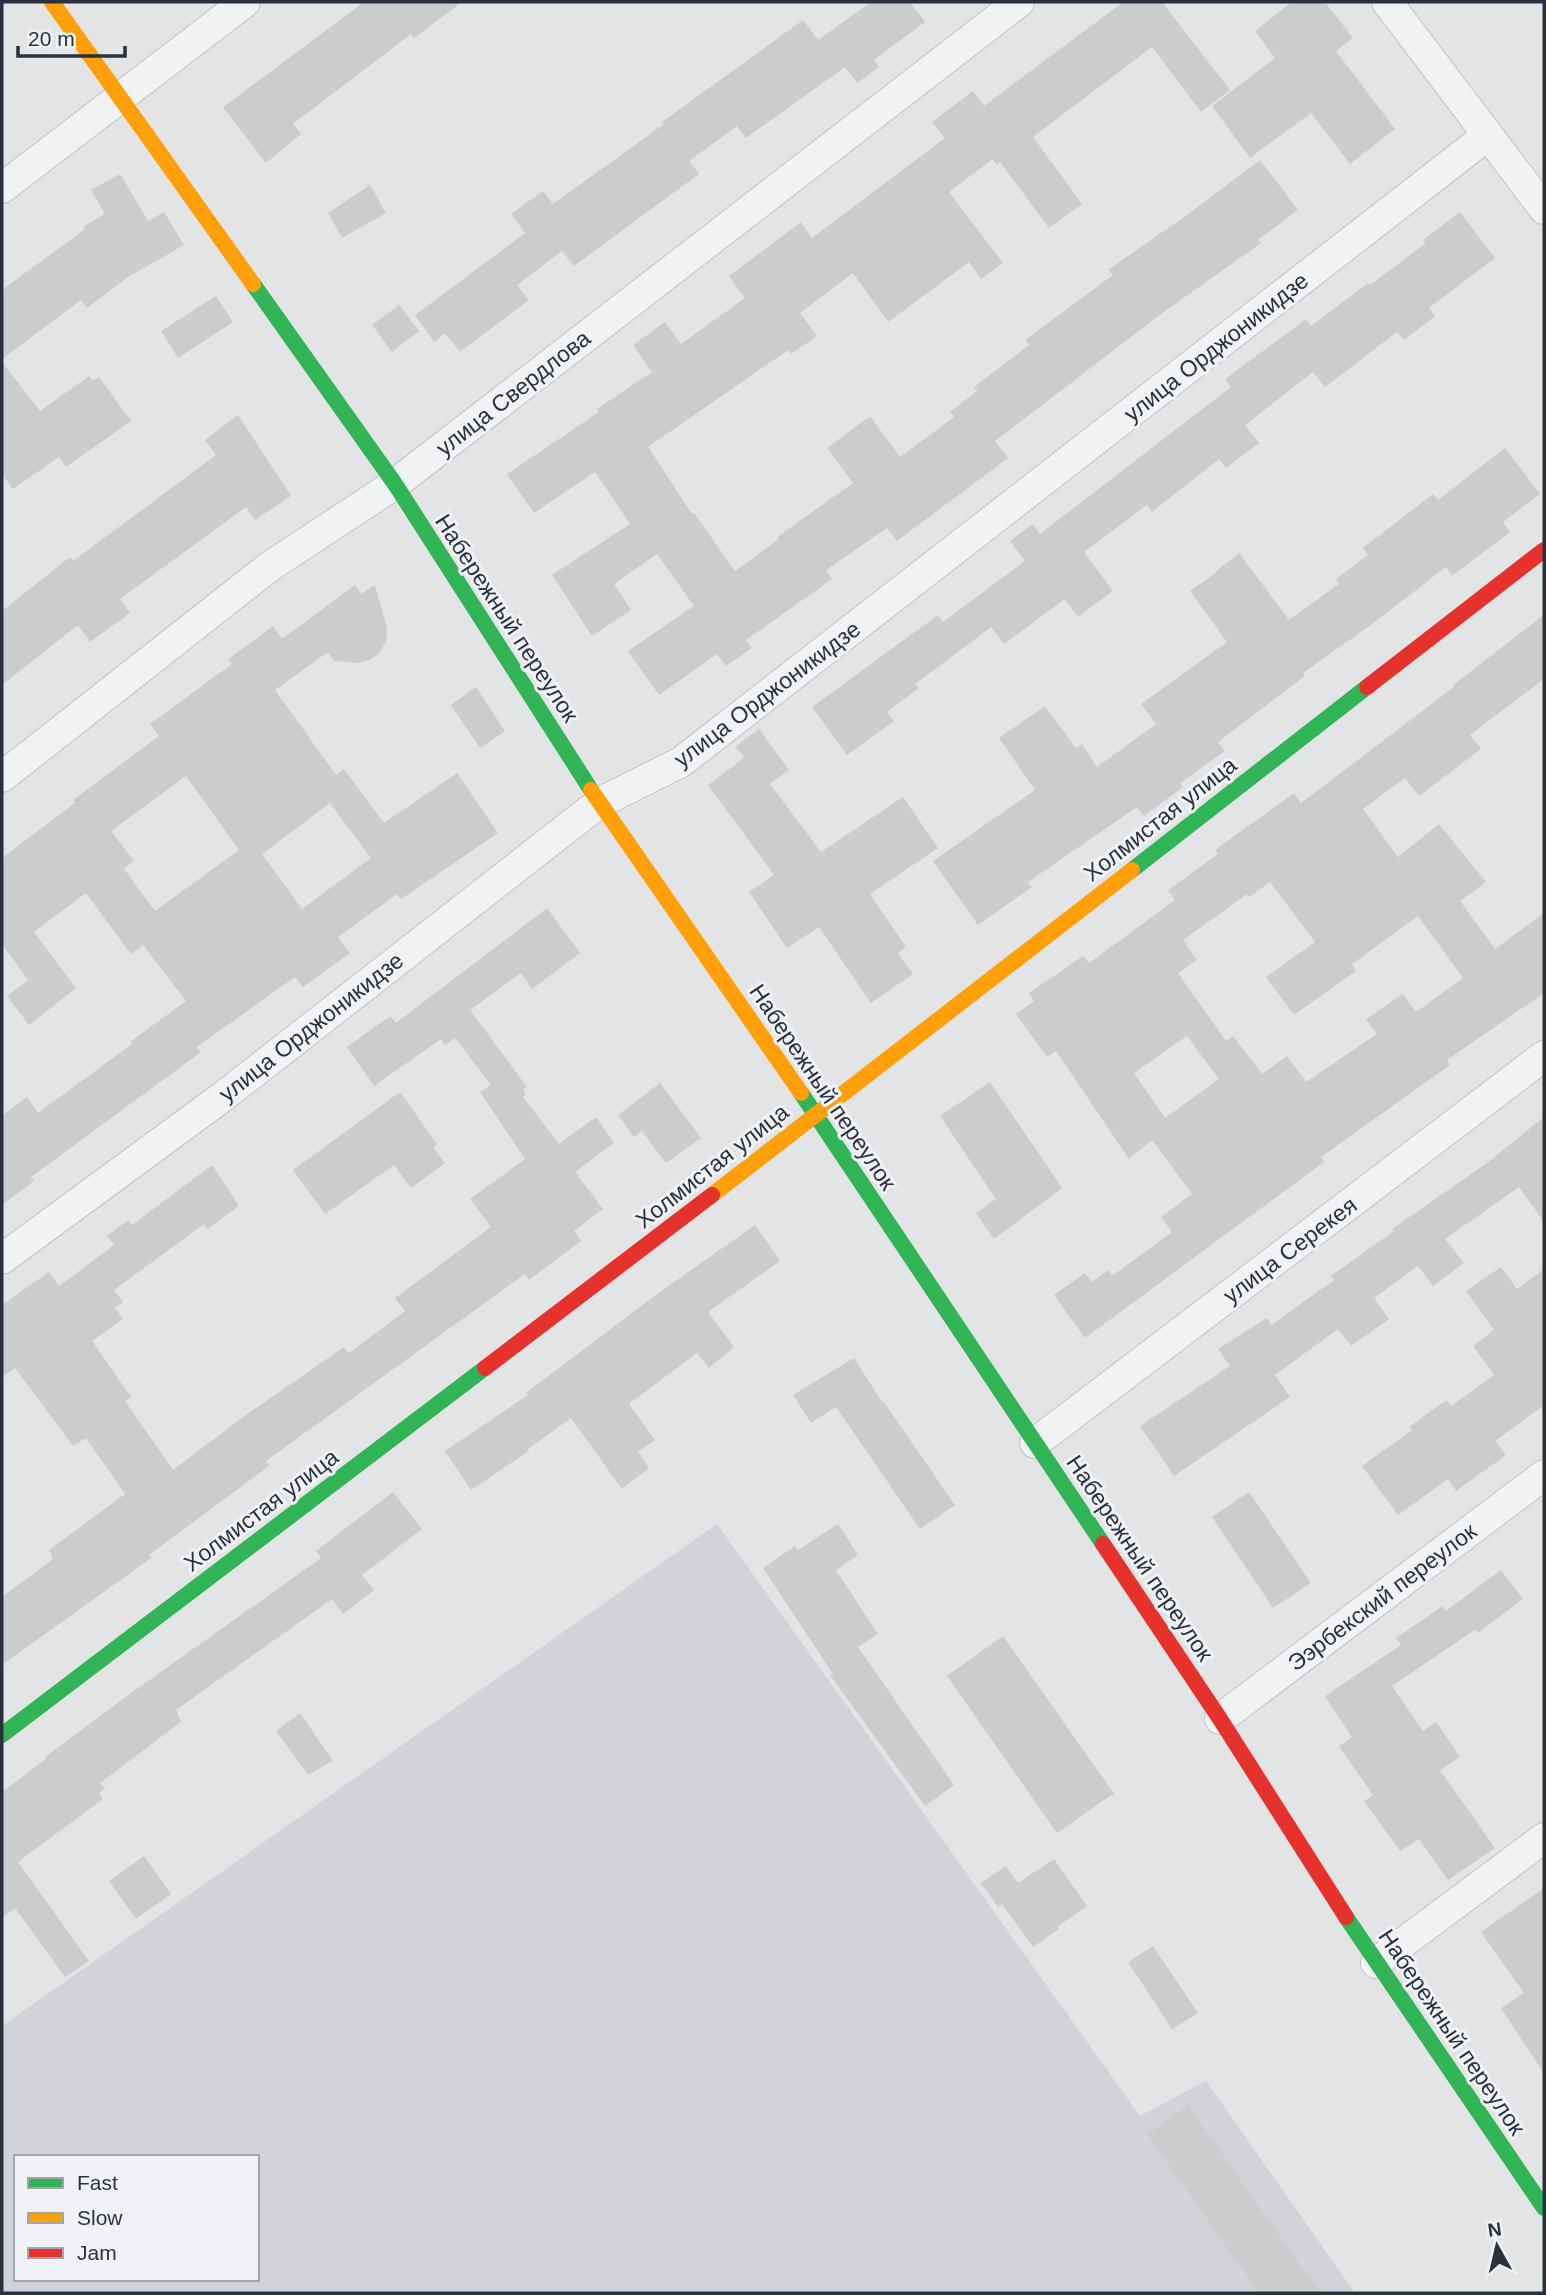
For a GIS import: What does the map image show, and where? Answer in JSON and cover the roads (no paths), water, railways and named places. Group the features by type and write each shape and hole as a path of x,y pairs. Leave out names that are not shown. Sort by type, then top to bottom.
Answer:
{"street":[{"name":"Набережный переулок","path":"51,2 395,484 599,803 816,1114 1220,1719 1377,1963 1544,2208"},
{"path":"2,188 244,2"},
{"name":"улица Свердлова","path":"2,777 269,567 395,484 1019,2"},
{"path":"1387,2 1544,209"},
{"name":"улица Орджоникидзе","path":"2,1259 225,1095 599,803 681,762 1488,135"},
{"name":"Холмистая улица","path":"2,1735 816,1114 1544,551"},
{"name":"улица Серекея","path":"1035,1443 1544,1056"},
{"name":"Ээрбекский переулок","path":"1220,1719 1544,1475"},
{"path":"1377,1963 1544,1838"}]}
